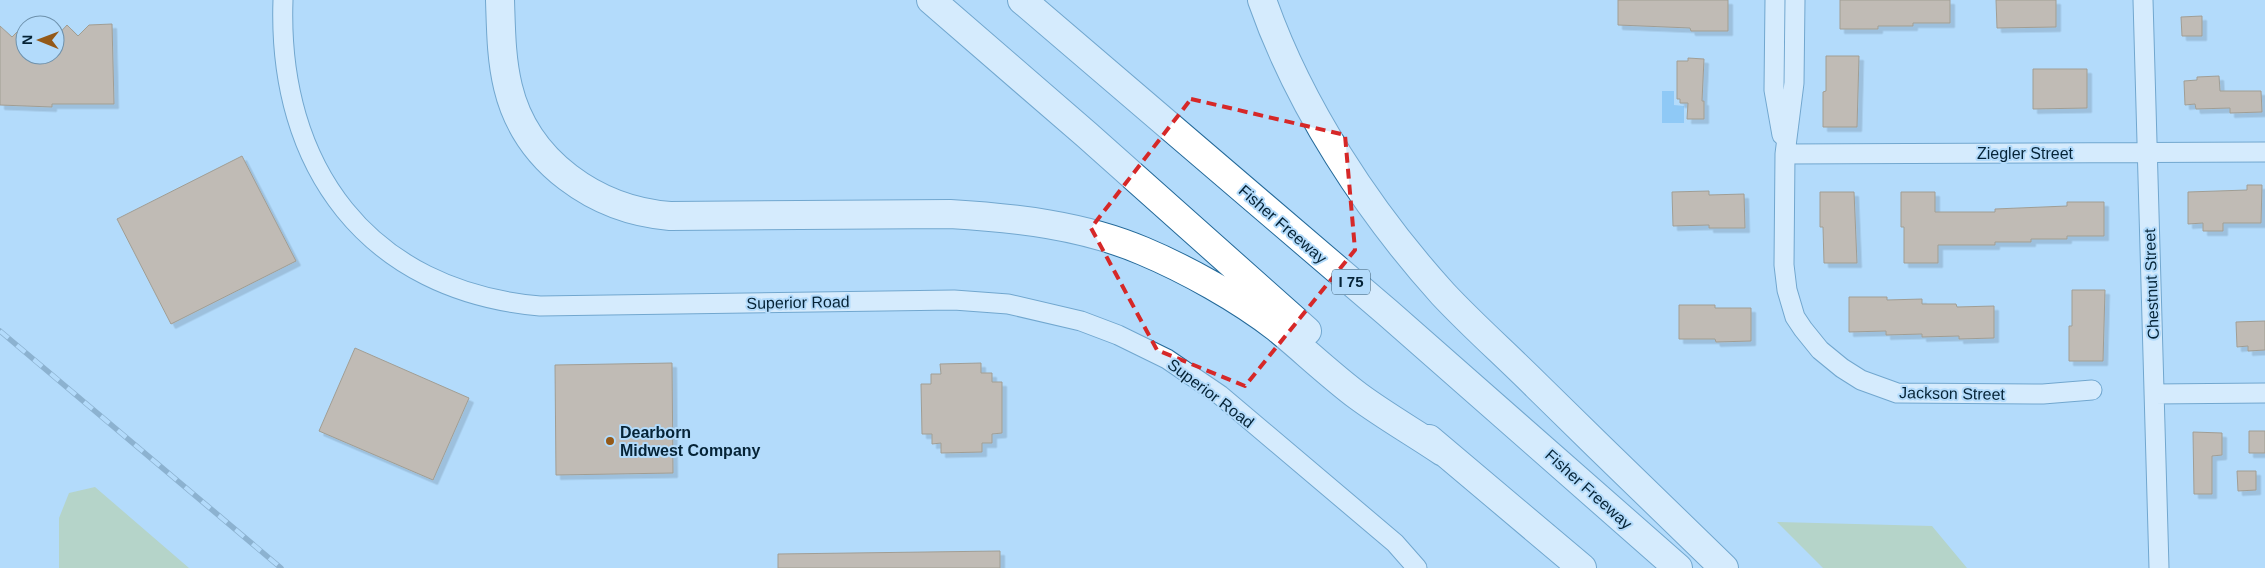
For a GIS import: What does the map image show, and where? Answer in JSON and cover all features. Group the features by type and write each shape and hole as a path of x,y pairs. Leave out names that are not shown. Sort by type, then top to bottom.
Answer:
{"highway":[{"path":"500,0 503,61 508,89 519,116 536,144 554,166 580,187 605,201 637,212 670,216 950,214 996,217 1048,224 1096,236 1142,250 1216,288 1275,326 1357,395 1443,452"},
{"path":"931,0 1087,135 1443,452 1582,568"},
{"name":"Fisher Freeway","path":"1022,0 1395,320 1678,568"},
{"path":"1262,0 1281,49 1326,134 1362,192 1416,263 1468,320 1724,568"}],"street":[{"name":"Superior Road","path":"283,0 284,54 293,108 314,162 325,183 355,222 392,255 431,278 484,298 540,306 954,300 1008,304 1081,321 1143,346 1198,379 1395,543 1417,568"},
{"name":"Jackson Street","path":"1775,0 1774,90 1785,154"},
{"name":"Jackson Street","path":"1795,0 1794,83 1785,154 1784,265 1787,290 1795,317 1802,329 1820,350 1842,368 1861,380 1883,389 1911,394 2043,394 2092,390"},
{"name":"Chestnut Street","path":"2143,0 2159,568"},
{"name":"Ziegler Street","path":"1785,154 2265,152"},
{"path":"2154,394 2265,393"}],"highlighted area":[{"path":"1191,99 1345,135 1355,250 1245,386 1157,350 1091,228"}],"green space":[{"path":"95,487 189,568 59,568 59,518 69,493"},
{"path":"1777,522 1932,526 1967,568 1823,568"}],"water":[{"path":"1662,91 1674,91 1674,105 1684,106 1684,123 1662,123"}],"building":[{"path":"1618,0 1728,0 1728,31 1691,31 1690,28 1618,25"},
{"path":"1840,0 1950,0 1950,23 1913,23 1913,26 1878,26 1878,29 1840,29"},
{"path":"1996,0 2056,0 2056,27 1997,28"},
{"path":"2202,16 2202,36 2182,36 2181,17"},
{"path":"112,24 114,104 52,104 52,107 0,105 0,26 12,37 15,34 15,65 65,65 65,27 67,25 78,36 89,25"},
{"path":"1826,56 1859,56 1857,127 1823,127"},
{"path":"1688,58 1704,59 1702,101 1704,101 1704,119 1687,119 1688,103 1680,103 1680,99 1677,99 1677,61 1688,61"},
{"path":"2033,69 2087,69 2087,108 2033,109"},
{"path":"2219,76 2220,91 2261,91 2262,112 2230,113 2230,108 2196,109 2195,104 2185,105 2184,81 2197,80 2197,77"},
{"path":"242,156 296,261 171,324 117,219"},
{"path":"2247,185 2262,185 2261,223 2223,223 2223,231 2203,231 2203,223 2188,224 2188,192 2247,190"},
{"path":"1709,191 1709,195 1744,194 1745,228 1709,228 1709,225 1673,226 1672,192"},
{"path":"1820,192 1854,192 1857,263 1824,263 1823,227 1820,227"},
{"path":"1901,192 1935,192 1935,212 1995,212 1995,209 2067,206 2067,202 2104,202 2104,236 2067,236 2067,239 2031,239 2031,242 1995,242 1995,245 1938,245 1938,263 1904,263 1904,227 1901,227"},
{"path":"2072,290 2105,290 2103,361 2069,361 2069,326 2072,326"},
{"path":"1849,297 1887,297 1887,300 1922,299 1922,304 1956,304 1957,307 1994,306 1994,338 1959,339 1959,336 1922,337 1922,334 1886,335 1886,331 1849,332"},
{"path":"1679,305 1751,308 1751,341 1716,342 1715,339 1679,339"},
{"path":"2265,321 2265,350 2248,351 2248,346 2237,347 2236,322"},
{"path":"355,348 469,398 433,480 319,431"},
{"path":"672,363 673,473 556,475 555,365"},
{"path":"981,363 981,373 992,373 992,382 1002,382 1002,433 992,434 992,443 982,443 982,452 941,453 941,443 932,444 932,434 922,434 921,384 931,384 931,374 941,374 940,364"},
{"path":"2249,431 2265,431 2265,453 2249,453"},
{"path":"2193,432 2222,433 2222,455 2212,456 2212,494 2194,494"},
{"path":"2237,471 2256,471 2256,490 2238,491"},
{"path":"1000,551 1000,568 778,568 778,554"}],"railway":[{"path":"0,331 281,568"}],"place":[{"name":"Dearborn Midwest Company","path":"610,441"}]}
